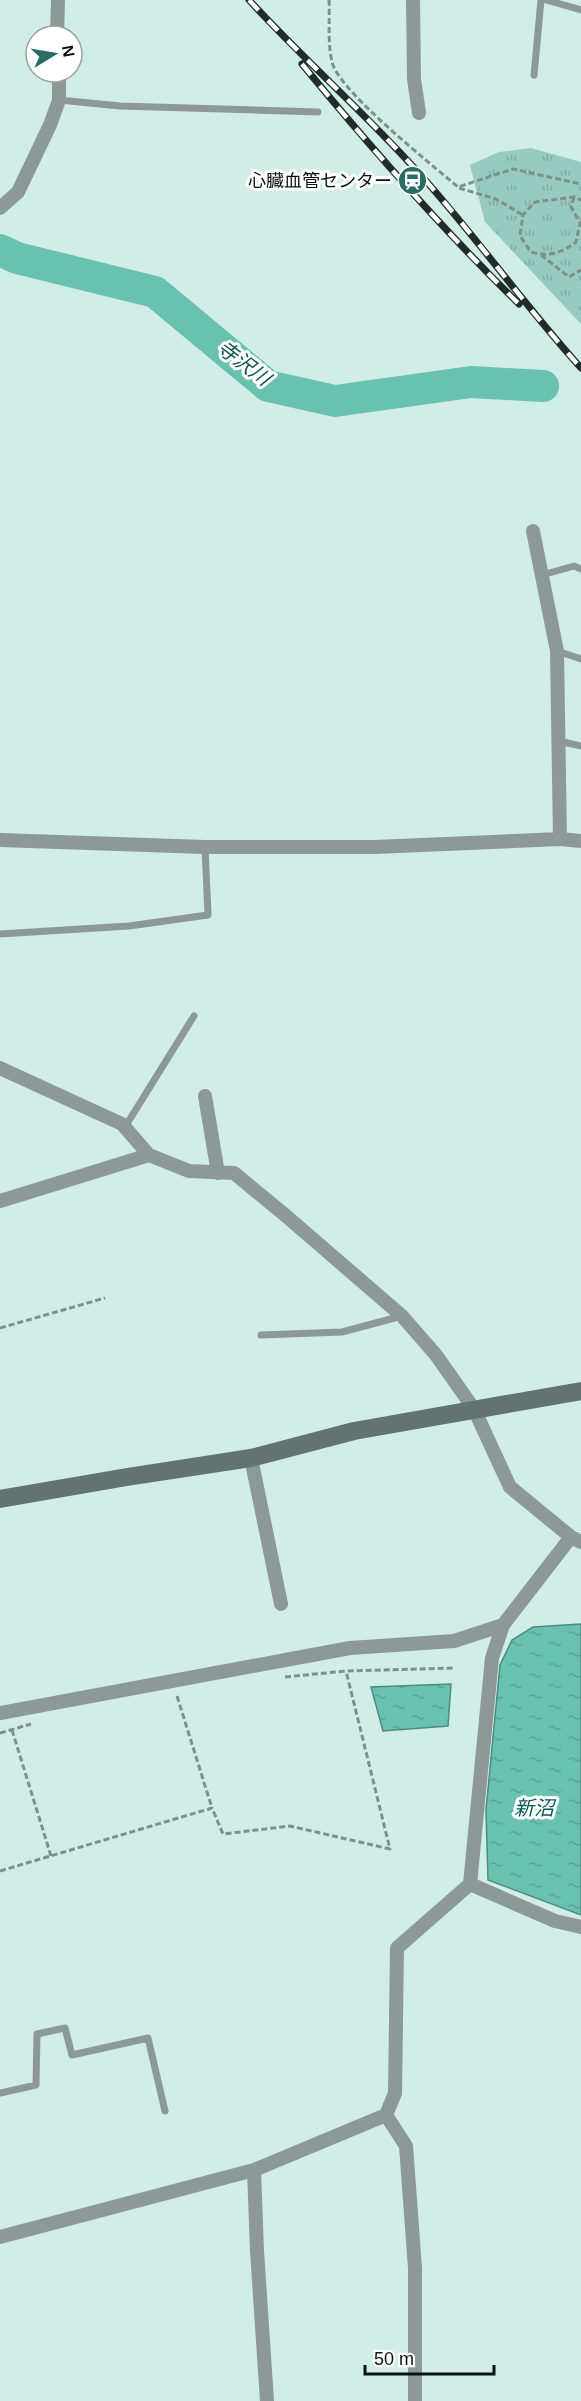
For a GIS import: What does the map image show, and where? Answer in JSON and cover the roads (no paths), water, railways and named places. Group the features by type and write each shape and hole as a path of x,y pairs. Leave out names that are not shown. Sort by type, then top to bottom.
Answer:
{"street":[{"path":"57,24 58,0"},
{"path":"413,0 414,79 419,113"},
{"path":"0,208 18,192 50,125 58,100 59,84"},
{"path":"533,531 557,651 560,838"},
{"path":"0,840 205,847 375,847 560,838 581,841"},
{"path":"0,1068 125,1127 149,1155 189,1171 234,1173 402,1316 436,1354 474,1408 510,1487 576,1540 503,1625 492,1658 470,1884 397,1948 395,2092 386,2115 254,2170 0,2237"},
{"path":"205,1096 218,1173"},
{"path":"0,1201 149,1155"},
{"path":"0,1499 251,1458 354,1431 474,1408 581,1392"},
{"path":"251,1458 281,1604"},
{"path":"0,1713 350,1648 454,1641 503,1625"},
{"path":"470,1884 555,1920 581,1927"},
{"path":"386,2115 406,2146 415,2268 415,2401"},
{"path":"254,2170 267,2401"}],"lane":[{"path":"534,75 541,0"},
{"path":"546,0 581,10"},
{"path":"58,100 120,106 318,112"},
{"path":"542,575 574,566 581,569"},
{"path":"557,651 581,659"},
{"path":"559,741 581,746"},
{"path":"0,934 129,927 208,915 205,847"},
{"path":"125,1127 194,1016"},
{"path":"261,1335 342,1332 402,1316"},
{"path":"0,2093 36,2085 37,2034 65,2028 72,2055 148,2038 165,2111"}],"water":[{"name":"新沼","path":"581,1624 581,1915 488,1880 486,1810 500,1665 512,1640 533,1627"},
{"path":"451,1684 448,1726 383,1731 371,1687"}],"waterway":[{"name":"寺沢川","path":"0,250 17,258 155,292 268,386 335,401 471,382 543,386"}],"railway":[{"path":"249,0 418,172 581,368"},
{"path":"302,64 462,247 519,304"}],"place":[{"name":"心臓血管センター","path":"413,181"}]}
